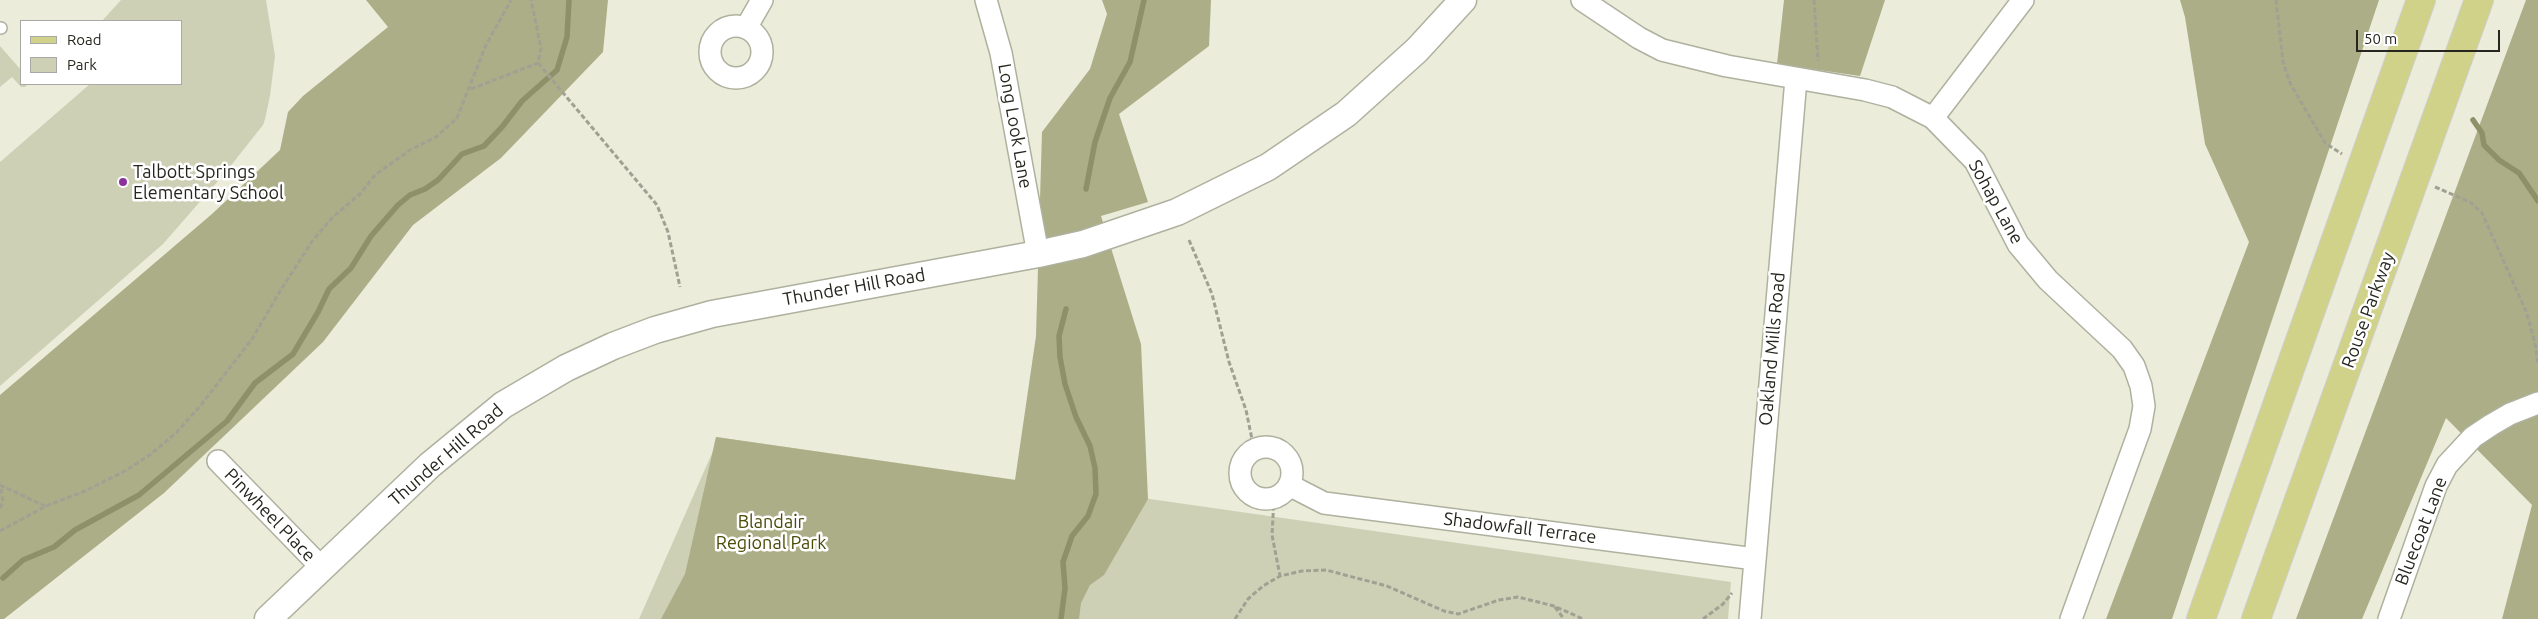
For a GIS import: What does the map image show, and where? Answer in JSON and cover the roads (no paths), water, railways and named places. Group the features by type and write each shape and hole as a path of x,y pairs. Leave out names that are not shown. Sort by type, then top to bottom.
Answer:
{"main road":[{"path":"2201,619 2421,0"},
{"name":"Rouse Parkway","path":"2256,619 2479,0"}],"street":[{"path":"746,28 762,0"},
{"name":"Long Look Lane","path":"986,0 1001,53 1038,254"},
{"name":"Thunder Hill Road","path":"268,619 430,464 486,418 544,381 613,346 655,330 712,314 1038,254 1083,244 1177,212 1268,167 1346,114 1385,81 1417,50 1463,0"},
{"name":"Sohap Lane","path":"1582,0 1639,38 1662,50 1691,58 1892,97 1933,118 1975,161 2018,244 2048,280 2122,349 2134,366 2140,386 2144,406 2140,429 2071,619"},
{"path":"1933,118 2023,0"},
{"name":"Oakland Mills Road","path":"1750,619 1796,79"},
{"name":"Bluecoat Lane","path":"2389,619 2436,486 2447,465 2468,442 2491,425 2510,414 2538,403"},
{"name":"Shadowfall Terrace","path":"1282,491 1292,476 1288,458 1273,447 1254,449 1247,455 1242,464 1242,482 1255,496 1265,499 1282,491 1324,503 1755,559"},
{"name":"Pinwheel Place","path":"218,461 322,568"}],"waterway":[{"path":"3,578 23,560 54,547 75,530 139,495 227,421 255,383 293,354 318,312 329,289 351,268 371,236 398,205 410,195 425,189 438,180 462,154 484,146 522,101 557,70 567,37 569,0"},
{"path":"1086,189 1095,142 1110,98 1130,62 1144,0"},
{"path":"2473,120 2482,133 2484,145 2499,160 2519,173 2538,201"},
{"path":"1061,619 1065,588 1063,562 1072,536 1088,516 1096,494 1095,468 1090,446 1076,417 1065,384 1060,357 1059,336 1066,309"}],"place":[{"name":"Talbott Springs Elementary School","path":"123,182"}],"park label":[{"name":"Blandair Regional Park","path":"771,532"}]}
